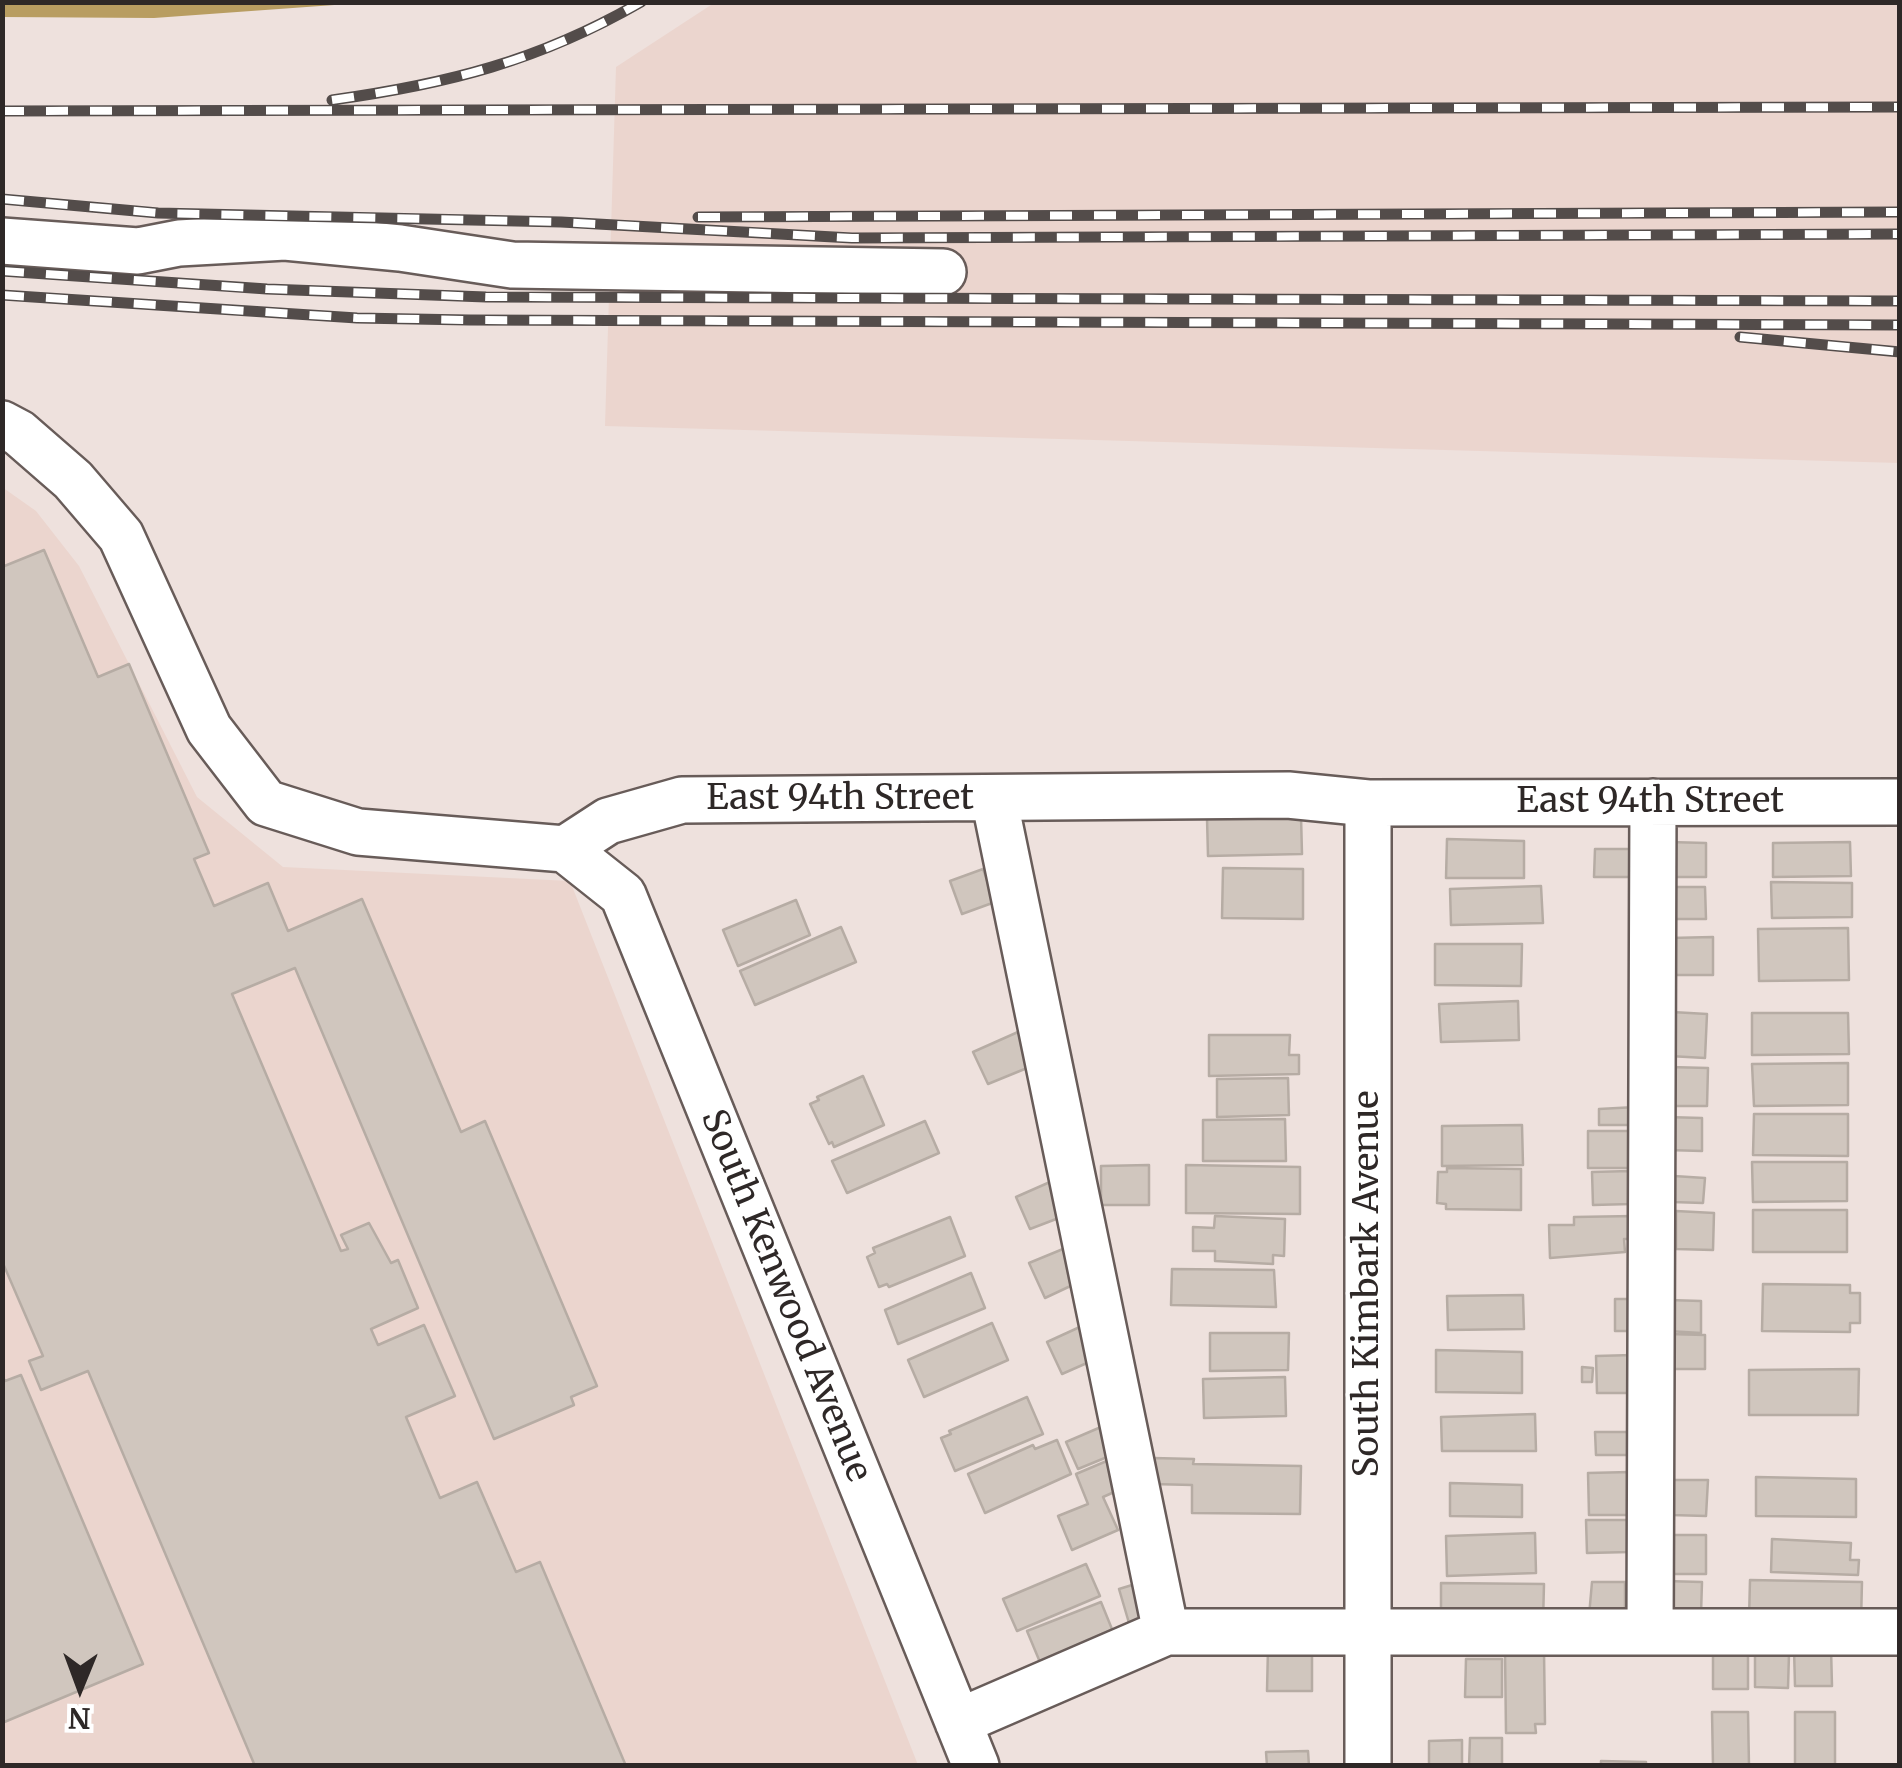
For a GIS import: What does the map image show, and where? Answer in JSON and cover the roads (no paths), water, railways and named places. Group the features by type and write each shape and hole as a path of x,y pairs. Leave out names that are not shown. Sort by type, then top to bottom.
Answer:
{"street":[{"path":"2,241 138,252 179,244 285,237 400,248 512,266 943,272"},
{"path":"2,424 19,433 73,480 120,536 209,728 266,803 358,832 565,849"},
{"name":"East 94th Street","path":"565,849 608,821 682,800 1288,796 1368,803 1900,802"},
{"path":"994,798 1166,1632"},
{"path":"1650,1632 1653,802"},
{"name":"South Kimbark Avenue","path":"1368,803 1368,1766"},
{"name":"South Kenwood Avenue","path":"565,849 624,895 976,1766"},
{"path":"958,1722 1166,1632 1900,1632"}],"railway":[{"path":"332,100 453,78 529,55 641,2"},
{"path":"2,111 1900,107"},
{"path":"2,199 158,213 561,222 852,238 1900,234"},
{"path":"698,217 1900,212"},
{"path":"2,271 267,289 486,297 1900,301"},
{"path":"2,295 357,318 469,320 1900,325"},
{"path":"1740,337 1900,352"}]}
